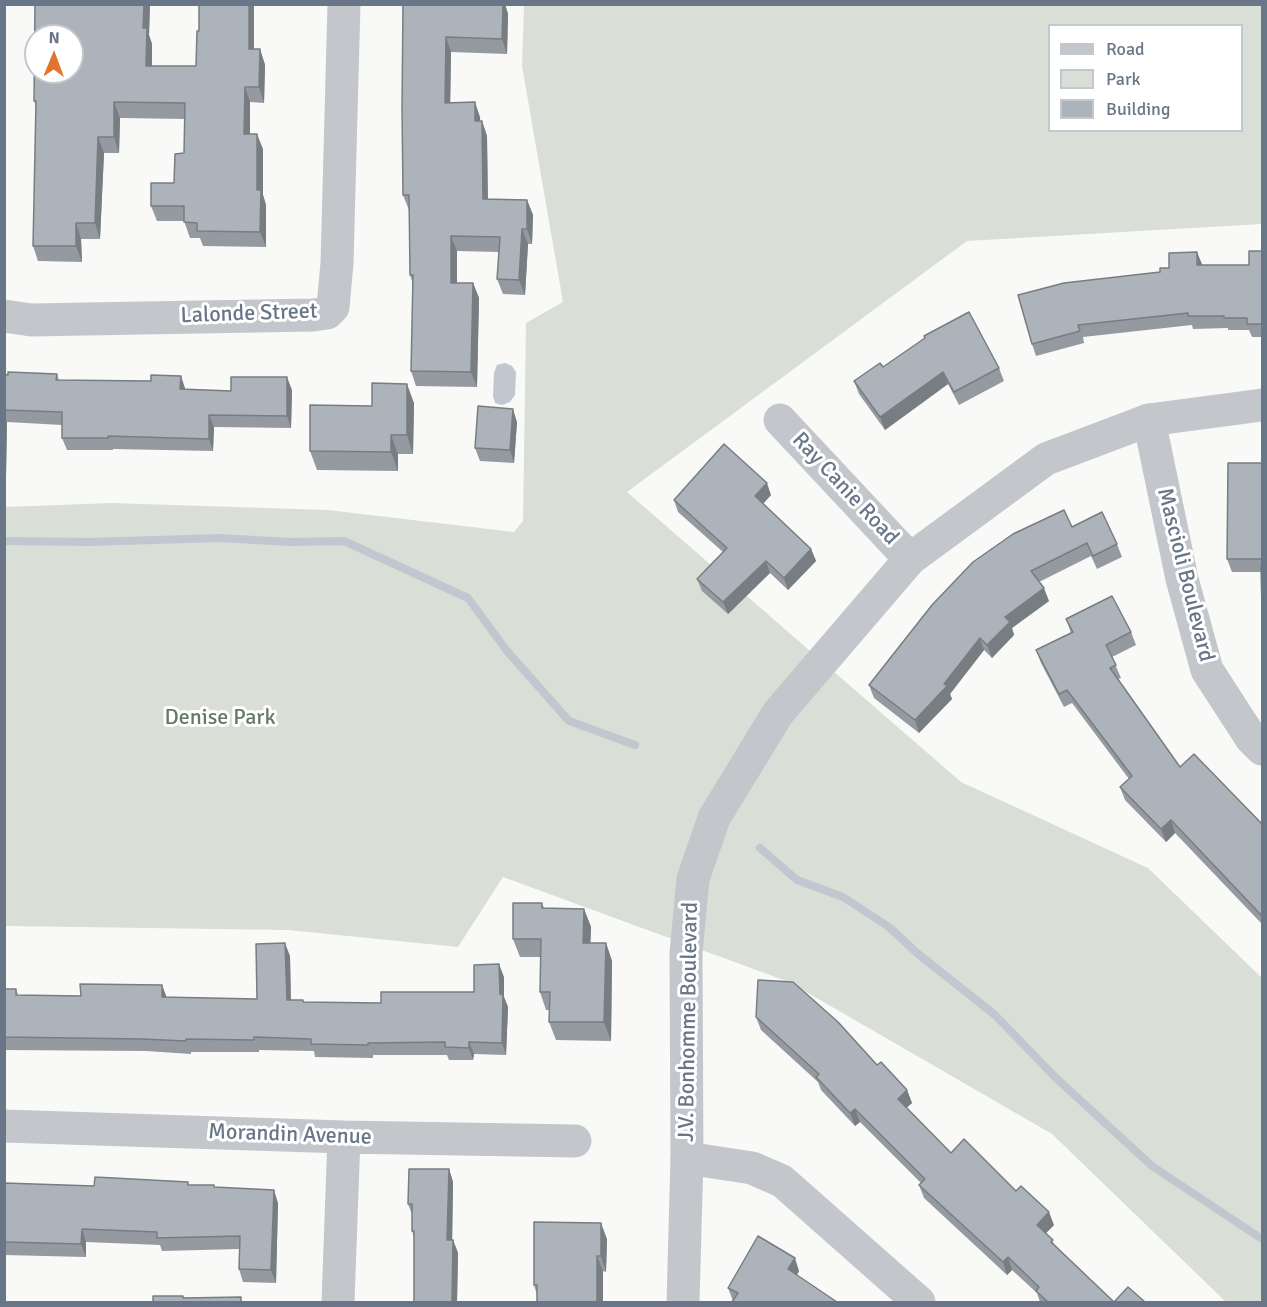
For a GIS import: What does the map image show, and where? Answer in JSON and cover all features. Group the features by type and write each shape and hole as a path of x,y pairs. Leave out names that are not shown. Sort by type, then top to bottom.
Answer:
{"street":[{"name":"Lalonde Street","path":"4,316 31,320 327,313 333,307 337,263 344,4"},
{"name":"J.V. Bonhomme Boulevard","path":"683,1302 687,1158 686,954 693,879 714,818 778,713 910,559 1046,459 1149,420 1263,405"},
{"name":"Ray Canie Road","path":"780,420 910,559"},
{"name":"Mascioli Boulevard","path":"1149,420 1182,579 1207,670 1251,738 1263,749"},
{"name":"Morandin Avenue","path":"4,1126 344,1137 575,1141"},
{"path":"339,1302 344,1137"},
{"path":"687,1158 752,1168 782,1181 920,1302"}],"green space":[{"name":"Denise Park","path":"524,5 1262,5 1262,224 967,241 627,492 961,782 1148,868 1262,978 1262,1302 1226,1302 1052,1134 789,982 503,877 458,947 288,930 5,926 4,507 112,503 328,510 514,532 523,521 526,323 563,302 522,66"}],"shaded area":[{"path":"505,363 512,366 516,372 515,395 510,402 502,405 495,403 493,396 494,373 497,365"}],"building":[{"path":"35,4 144,4 143,28 147,28 146,66 196,66 199,4 249,4 249,49 260,49 259,87 245,87 244,134 257,134 257,190 261,190 260,232 197,231 197,223 184,222 184,206 151,206 151,183 174,183 175,154 184,153 185,103 114,102 114,137 98,137 95,223 76,223 76,246 33,246 36,101 34,101 34,84 84,84 84,24 35,24"},
{"path":"403,4 503,4 502,39 446,37 445,103 475,102 475,121 482,121 483,199 527,200 527,229 522,229 519,280 497,279 500,237 451,236 451,283 473,283 471,372 411,371 413,275 410,275 409,195 403,195"},
{"path":"1249,251 1263,251 1263,324 1247,324 1247,318 1188,316 1188,313 1078,325 1080,331 1032,344 1018,295 1064,283 1160,272 1160,268 1169,268 1169,253 1197,252 1197,265 1249,265"},
{"path":"969,312 999,368 954,392 943,372 880,417 854,381 880,363 883,367 925,338 924,336"},
{"path":"8,372 57,374 56,380 151,381 151,375 181,376 180,389 231,391 231,377 287,377 287,416 209,415 209,439 108,436 108,438 62,438 62,412 4,410 4,374 8,375"},
{"path":"372,383 407,384 407,435 391,435 391,452 310,451 310,405 372,406"},
{"path":"478,406 513,409 510,450 475,448"},
{"path":"724,444 767,483 755,496 811,549 784,578 766,561 723,602 697,579 727,548 674,500"},
{"path":"1228,463 1263,463 1263,559 1227,559"},
{"path":"1064,510 1072,527 1102,512 1117,544 1093,556 1087,543 1031,571 1044,588 1005,617 1010,622 987,645 980,638 944,684 947,686 915,720 869,685 932,605 973,562 1013,534"},
{"path":"1261,566 1263,566 1263,607 1262,607"},
{"path":"1112,596 1131,632 1106,645 1116,665 1110,668 1180,767 1194,754 1263,825 1263,917 1171,820 1161,829 1120,787 1132,776 1067,690 1059,694 1036,650 1073,632 1066,619"},
{"path":"513,903 542,903 542,908 584,909 583,943 606,943 604,1022 549,1022 550,992 540,992 541,939 513,939"},
{"path":"285,943 287,1000 303,1000 303,1002 381,1003 381,992 474,992 474,965 499,964 500,994 503,995 502,1043 469,1042 469,1048 445,1047 445,1042 368,1043 368,1045 311,1044 311,1039 254,1037 254,1040 186,1039 186,1041 4,1037 4,989 16,989 16,995 81,996 80,984 162,985 162,997 257,999 256,944"},
{"path":"758,980 793,982 838,1022 877,1065 881,1062 907,1090 898,1099 951,1153 964,1139 1016,1191 1021,1186 1049,1212 1037,1225 1053,1240 1051,1242 1114,1302 1048,1302 1036,1291 1039,1287 1008,1257 1003,1262 919,1185 925,1179 855,1109 850,1113 816,1077 819,1074 756,1017"},
{"path":"409,1169 449,1169 447,1240 453,1240 452,1302 414,1302 414,1231 412,1231 412,1204 408,1204"},
{"path":"95,1177 274,1190 271,1270 239,1269 240,1236 157,1238 157,1232 82,1229 81,1244 4,1242 4,1183 94,1186"},
{"path":"534,1222 601,1223 601,1256 597,1256 597,1302 537,1302 537,1285 534,1285"},
{"path":"758,1236 795,1258 788,1269 837,1302 732,1302 738,1293 728,1288"},
{"path":"1128,1287 1145,1302 1114,1302"},
{"path":"153,1296 241,1297 241,1302 153,1302"}],"waterway":[{"path":"4,541 89,542 220,538 290,542 344,541 468,598 507,651 569,721 635,745"},
{"path":"760,848 797,880 843,897 889,927 917,953 995,1015 1055,1077 1152,1166 1262,1239"}]}
